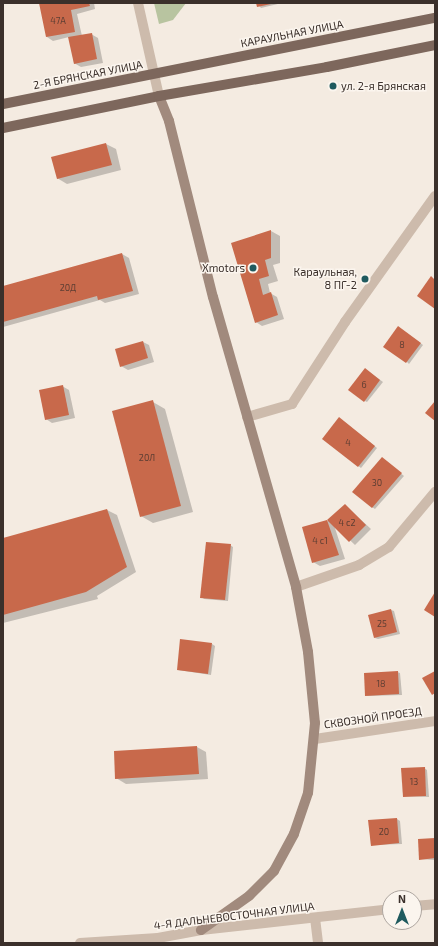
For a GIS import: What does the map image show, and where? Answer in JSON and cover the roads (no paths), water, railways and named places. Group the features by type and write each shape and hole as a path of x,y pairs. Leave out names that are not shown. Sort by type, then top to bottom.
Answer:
{"main road":[{"name":"КАРАУЛЬНАЯ УЛИЦА","path":"153,74 435,18"},
{"path":"3,128 159,96 327,67 435,45"},
{"name":"2-Я БРЯНСКАЯ УЛИЦА","path":"3,104 153,74"}],"street":[{"name":"2-Я БРЯНСКАЯ УЛИЦА","path":"138,3 153,74"},
{"path":"153,74 159,96 169,121 212,297 296,587 308,652 315,739 308,793 294,834 274,871 249,896 202,930"},
{"path":"246,417 292,404 345,322 435,196"},
{"path":"296,587 359,565 388,548 435,492"},
{"name":"СКВОЗНОЙ ПРОЕЗД","path":"315,739 435,721"},
{"path":"422,905 435,904"},
{"name":"4-Я ДАЛЬНЕВОСТОЧНАЯ УЛИЦА","path":"80,943 158,940 202,930 382,910"},
{"path":"315,918 318,943"}],"place":[{"name":"ул. 2-я Брянская","path":"333,86"},
{"name":"Xmotors","path":"253,268"},
{"name":"Караульная, 8 ПГ-2","path":"365,279"}]}
